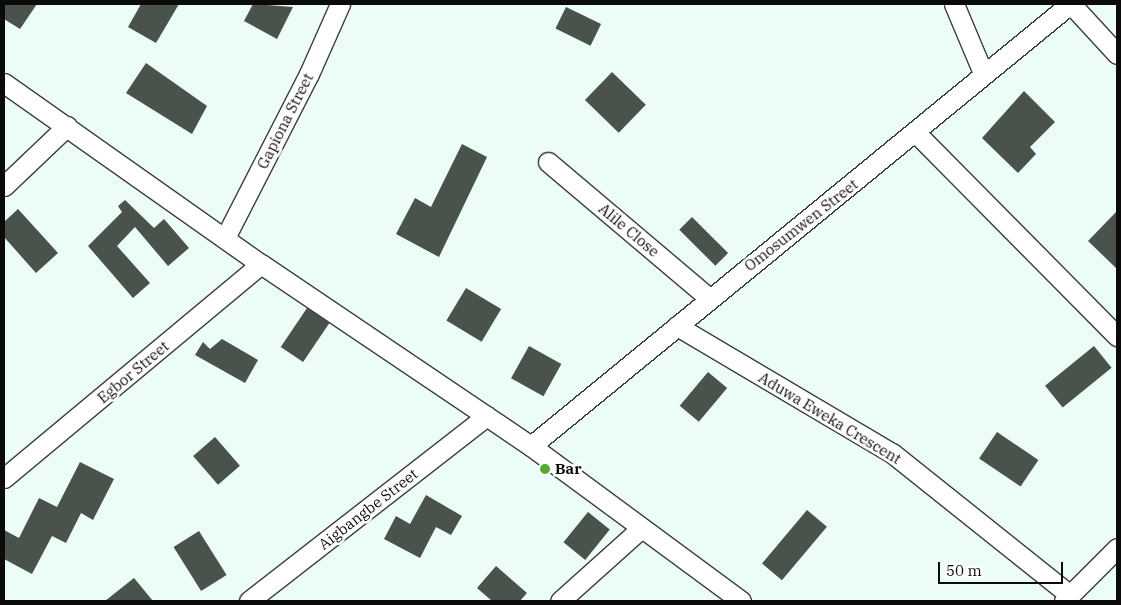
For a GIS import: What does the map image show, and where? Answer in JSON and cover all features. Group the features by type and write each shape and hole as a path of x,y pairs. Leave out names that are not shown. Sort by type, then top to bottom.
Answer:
{"street":[{"name":"Gapiona Street","path":"226,236 309,74 340,4"},
{"path":"954,4 983,73"},
{"path":"1070,4 1117,54"},
{"name":"Omosumwen Street","path":"531,446 709,298 916,133 983,73 1070,4"},
{"path":"4,83 226,236 261,264 531,446 639,530 741,601"},
{"path":"4,186 67,126"},
{"path":"916,133 1117,336"},
{"name":"Alile Close","path":"548,162 709,298"},
{"name":"Egbor Street","path":"4,478 261,264"},
{"name":"Aduwa Eweka Crescent","path":"677,326 892,453 1067,598"},
{"name":"Aigbangbe Street","path":"249,601 487,416"},
{"path":"560,601 639,530"},
{"path":"1067,598 1117,548"}],"building":[{"path":"4,4 37,4 20,29 4,19"},
{"path":"141,4 179,4 156,43 128,27"},
{"path":"253,4 293,7 277,39 244,21"},
{"path":"566,7 601,24 591,46 555,29"},
{"path":"146,63 207,106 192,134 126,93"},
{"path":"612,72 646,105 619,133 585,100"},
{"path":"1024,91 1055,122 1030,147 1036,154 1018,173 982,138"},
{"path":"462,144 487,157 439,257 396,234 415,198 431,207"},
{"path":"125,200 154,228 164,219 189,248 168,266 135,227 117,246 150,283 133,298 88,246 122,212 118,206"},
{"path":"18,209 58,253 36,273 4,237 4,222"},
{"path":"1117,211 1117,269 1088,241"},
{"path":"692,217 728,253 715,266 679,230"},
{"path":"466,288 501,309 482,342 446,321"},
{"path":"307,308 329,323 303,362 281,347"},
{"path":"222,339 258,360 245,383 195,355 203,342 210,349"},
{"path":"529,346 561,364 543,396 511,378"},
{"path":"1094,346 1112,368 1063,407 1045,386"},
{"path":"708,372 727,388 699,422 680,406"},
{"path":"997,432 1038,460 1021,486 979,459"},
{"path":"215,437 240,466 218,485 193,456"},
{"path":"80,462 114,479 93,520 81,513 66,543 52,536 32,574 4,559 4,530 19,538 39,498 57,507"},
{"path":"426,495 462,516 451,535 436,527 420,558 384,539 396,516 410,524"},
{"path":"807,510 827,527 782,580 762,564"},
{"path":"588,512 610,530 585,560 563,542"},
{"path":"199,531 227,575 201,591 174,547"},
{"path":"496,566 527,593 520,601 492,601 477,588"},
{"path":"134,578 153,601 105,601"}],"place":[{"name":"Bar","path":"545,469"}]}
